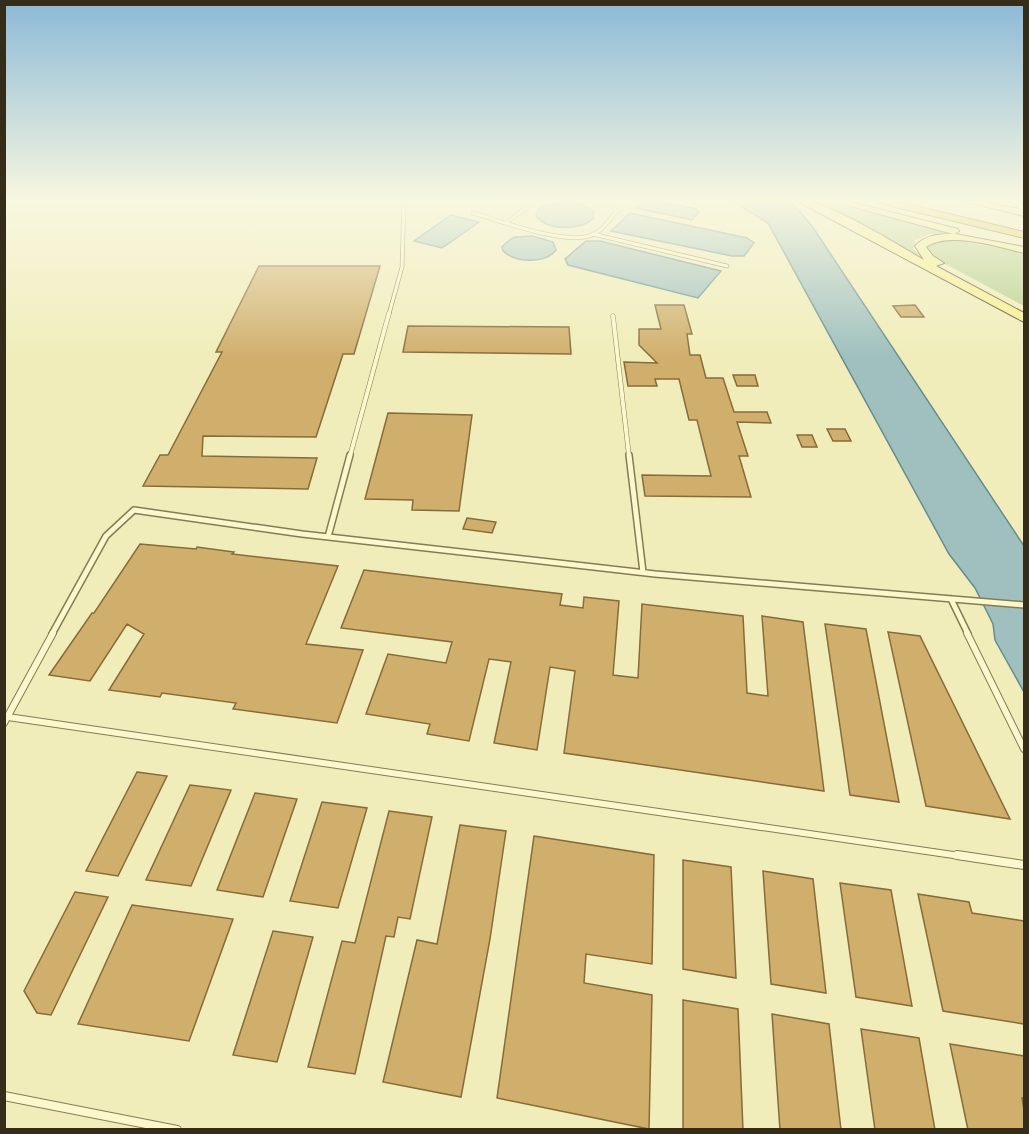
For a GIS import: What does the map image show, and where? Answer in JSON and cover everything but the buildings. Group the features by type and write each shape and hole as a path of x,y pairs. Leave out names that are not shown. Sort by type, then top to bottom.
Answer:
{"main road":[{"path":"904,253 1024,318"},
{"path":"925,253 929,258 1024,310"}],"lane":[{"path":"328,537 402,267 402,253"},
{"path":"672,253 727,266"},
{"path":"613,316 643,573"},
{"path":"1024,605 643,573 328,537 134,510 106,536 6,720 1024,865"},
{"path":"951,598 1024,749"},
{"path":"4,1096 177,1130"}],"green space":[{"path":"931,253 1024,253 1024,306 940,261"}],"water":[{"path":"506,253 553,253 538,260 523,260"},
{"path":"572,253 648,253 721,271 698,298 568,265 565,259"},
{"path":"717,253 746,253 744,256"},
{"path":"784,253 830,253 1024,546 1024,692 995,640 993,624 975,588 949,554"}]}
